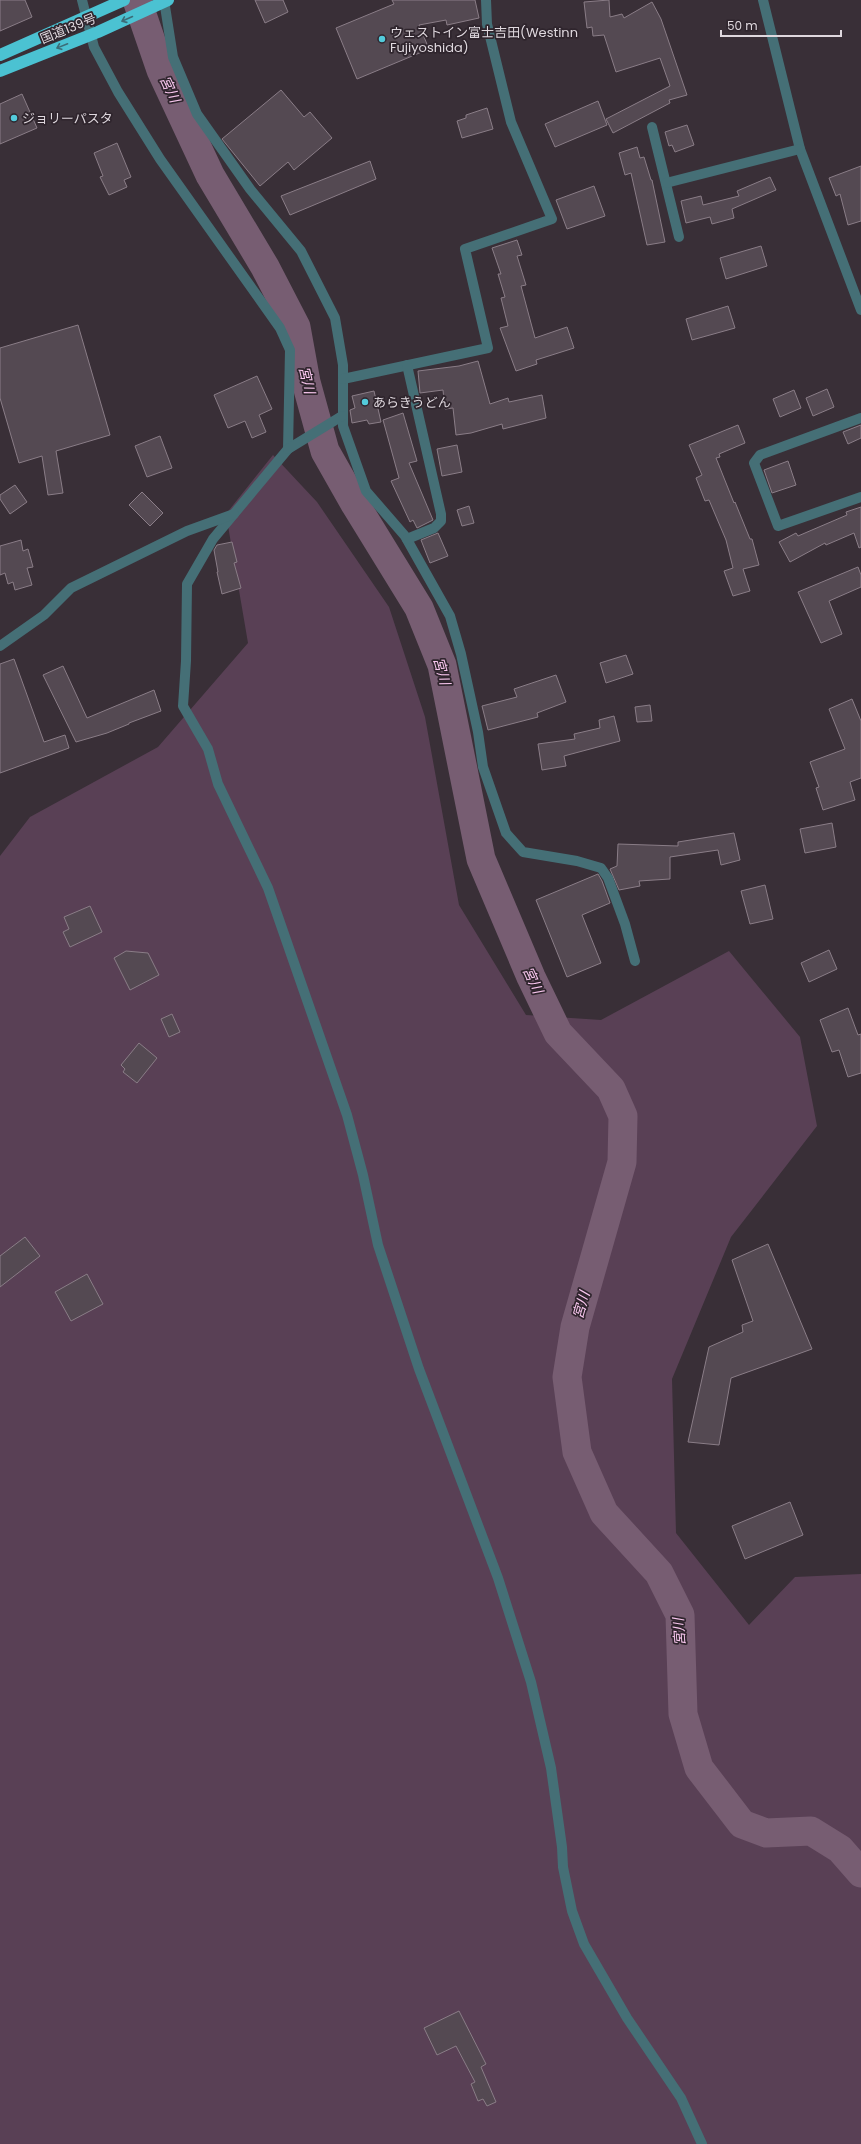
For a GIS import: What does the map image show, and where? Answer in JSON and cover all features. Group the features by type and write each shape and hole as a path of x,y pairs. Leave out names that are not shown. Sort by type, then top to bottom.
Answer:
{"highway":[{"name":"国道139号","path":"0,55 124,0"},
{"name":"国道139号","path":"0,71 95,33 163,2"}],"street":[{"path":"82,0 91,14 95,33 94,47 118,92 156,153 280,328 290,350 292,447"},
{"path":"343,379 488,348 465,249 552,218 512,122 487,24 486,0"},
{"path":"763,0 800,149 861,310"},
{"path":"163,2 173,57 197,114 250,189 301,251 335,318 343,365 343,379 338,418 343,426 366,491 407,539 450,616 462,654 478,732 483,767 506,833 523,852 601,868 611,884 625,924 635,961"},
{"path":"652,127 679,237"},
{"path":"666,184 800,149"},
{"path":"407,365 441,514 441,521 434,528 407,539"},
{"path":"338,418 292,447 213,539 187,584 186,661 183,706 208,749 218,784 268,888 347,1115 363,1175 378,1245 419,1369 500,1585 531,1682 551,1768 562,1847 563,1867 572,1911 584,1944 627,2018 681,2098 702,2144"},
{"path":"861,418 760,456 754,463 778,526 861,497"},
{"path":"0,646 44,615 71,588 187,530 234,514"}],"shaded area":[{"path":"273,455 317,502 389,607 425,717 459,905 526,1015 601,1020 729,951 800,1037 817,1126 731,1237 672,1379 676,1533 749,1625 795,1577 861,1574 861,2144 0,2144 0,856 30,817 158,747 248,643 226,514"}],"building":[{"path":"0,0 25,0 32,17 0,31"},
{"path":"255,0 283,0 288,12 265,23"},
{"name":"ウェストイン富士吉田(Westinn Fujiyoshida)","path":"392,0 475,0 479,18 447,25 446,20 419,25 429,49 357,79 336,28 394,4"},
{"path":"609,0 610,17 622,14 624,18 652,2 661,19 687,95 669,100 670,103 613,133 606,119 670,86 660,58 616,72 604,35 593,36 592,27 587,28 584,2"},
{"path":"281,90 304,117 310,112 332,138 294,170 288,162 260,186 222,139"},
{"path":"22,94 37,128 0,144 0,104"},
{"path":"598,101 607,125 555,147 545,124"},
{"path":"487,108 493,129 462,138 457,121 466,118 466,115"},
{"path":"687,125 694,145 675,152 672,145 669,146 665,132"},
{"path":"117,143 131,177 124,180 127,187 109,195 100,177 103,176 94,153"},
{"path":"637,147 640,158 644,157 652,180 665,242 647,245 631,173 625,175 619,153"},
{"path":"370,161 376,179 290,215 281,196"},
{"path":"861,166 861,221 848,225 840,194 836,196 829,178"},
{"path":"770,177 776,190 732,209 734,218 712,224 710,217 686,223 681,201 701,196 703,205 739,196 737,191"},
{"path":"594,186 605,216 567,229 556,200"},
{"path":"517,240 522,255 517,256 526,285 521,286 535,338 567,327 574,348 536,360 537,364 516,371 500,328 508,326 501,298 505,297 498,274 501,274 492,248"},
{"path":"761,246 767,266 726,279 720,258"},
{"path":"728,306 735,328 692,340 686,319"},
{"path":"78,325 110,435 56,451 63,493 48,495 42,456 19,463 0,398 0,348"},
{"path":"478,361 490,404 508,398 509,402 542,395 546,418 503,429 502,424 471,433 456,435 453,408 445,409 443,390 420,393 418,371 459,366"},
{"path":"257,376 272,409 259,415 266,432 252,438 245,421 228,428 214,395"},
{"path":"827,389 834,407 813,416 806,398"},
{"path":"794,390 801,408 780,417 773,399"},
{"name":"あらきうどん","path":"374,391 381,422 369,424 367,420 352,423 350,410 355,408 352,396"},
{"path":"403,413 417,461 409,463 433,520 417,528 413,520 410,522 391,481 399,478 383,420"},
{"path":"738,425 745,443 719,454 720,457 716,458 750,539 752,539 759,565 743,569 750,591 733,596 724,571 733,568 726,540 709,500 705,501 696,478 702,475 689,445"},
{"path":"861,425 861,438 848,444 843,432"},
{"path":"160,436 172,468 147,477 135,446"},
{"path":"457,445 462,472 442,476 437,449"},
{"path":"788,461 796,485 772,493 764,470"},
{"path":"15,485 27,502 10,514 0,499 0,495"},
{"path":"142,492 163,513 150,526 129,505"},
{"path":"469,506 474,523 462,526 457,510"},
{"path":"861,507 861,547 859,548 854,533 826,545 825,543 790,562 779,542 796,533 798,536 847,515 846,512"},
{"path":"438,533 448,556 430,563 421,540"},
{"path":"21,540 23,551 28,549 33,567 27,568 32,585 15,590 13,582 8,584 5,573 0,575 0,546"},
{"path":"232,542 237,562 234,563 241,588 222,594 214,550 217,545"},
{"path":"858,567 861,575 861,587 829,601 842,634 821,643 798,592"},
{"path":"626,655 633,674 606,683 600,663"},
{"path":"14,659 44,742 65,735 69,748 0,773 0,664"},
{"path":"63,666 87,718 154,690 161,711 107,733 76,742 43,675"},
{"path":"556,675 566,702 537,713 538,717 488,730 482,706 517,697 514,689"},
{"path":"852,699 861,721 861,778 850,782 855,800 823,810 816,788 819,787 810,762 845,749 829,709"},
{"path":"650,705 652,721 637,722 635,707"},
{"path":"614,716 620,741 564,756 566,766 542,770 538,744 575,739 574,734 600,728 599,720"},
{"path":"832,823 836,847 805,853 800,829"},
{"path":"734,833 740,860 721,865 718,850 670,857 670,879 639,881 640,886 619,890 610,869 617,866 618,844 678,846 678,842"},
{"path":"598,874 610,903 582,915 601,963 567,977 536,900"},
{"path":"765,885 773,919 750,924 741,891"},
{"path":"90,906 102,932 70,947 63,932 69,929 64,917"},
{"path":"829,950 837,969 809,982 801,963"},
{"path":"126,951 148,953 159,975 130,990 114,958"},
{"path":"848,1008 858,1035 861,1034 861,1073 848,1077 839,1050 832,1052 820,1020"},
{"path":"172,1014 180,1032 169,1037 161,1019"},
{"path":"139,1043 157,1058 137,1083 123,1072 125,1069 121,1065"},
{"path":"25,1237 40,1256 0,1287 0,1256"},
{"path":"768,1244 812,1349 731,1378 719,1445 688,1442 709,1347 743,1332 742,1325 753,1321 732,1260"},
{"path":"87,1274 103,1304 71,1321 55,1292"},
{"path":"790,1502 803,1535 745,1559 732,1526"},
{"path":"459,2011 486,2064 481,2067 496,2102 487,2106 483,2099 478,2101 471,2084 475,2082 456,2046 437,2055 424,2028"}],"waterway":[{"name":"宮川","path":"137,0 161,70 210,175 265,267 296,327 306,382 325,451 355,504 419,608 442,665 481,859 531,977 558,1033 611,1089 623,1116 622,1162 575,1327 567,1377 577,1452 604,1513 659,1573 680,1615 683,1714 699,1768 742,1824 766,1833 811,1831 840,1849 861,1873"}],"place":[{"name":"ウェストイン富士吉田(Westinn Fujiyoshida)","path":"382,39"},
{"name":"ジョリーパスタ","path":"14,118"},
{"name":"あらきうどん","path":"365,402"}]}
